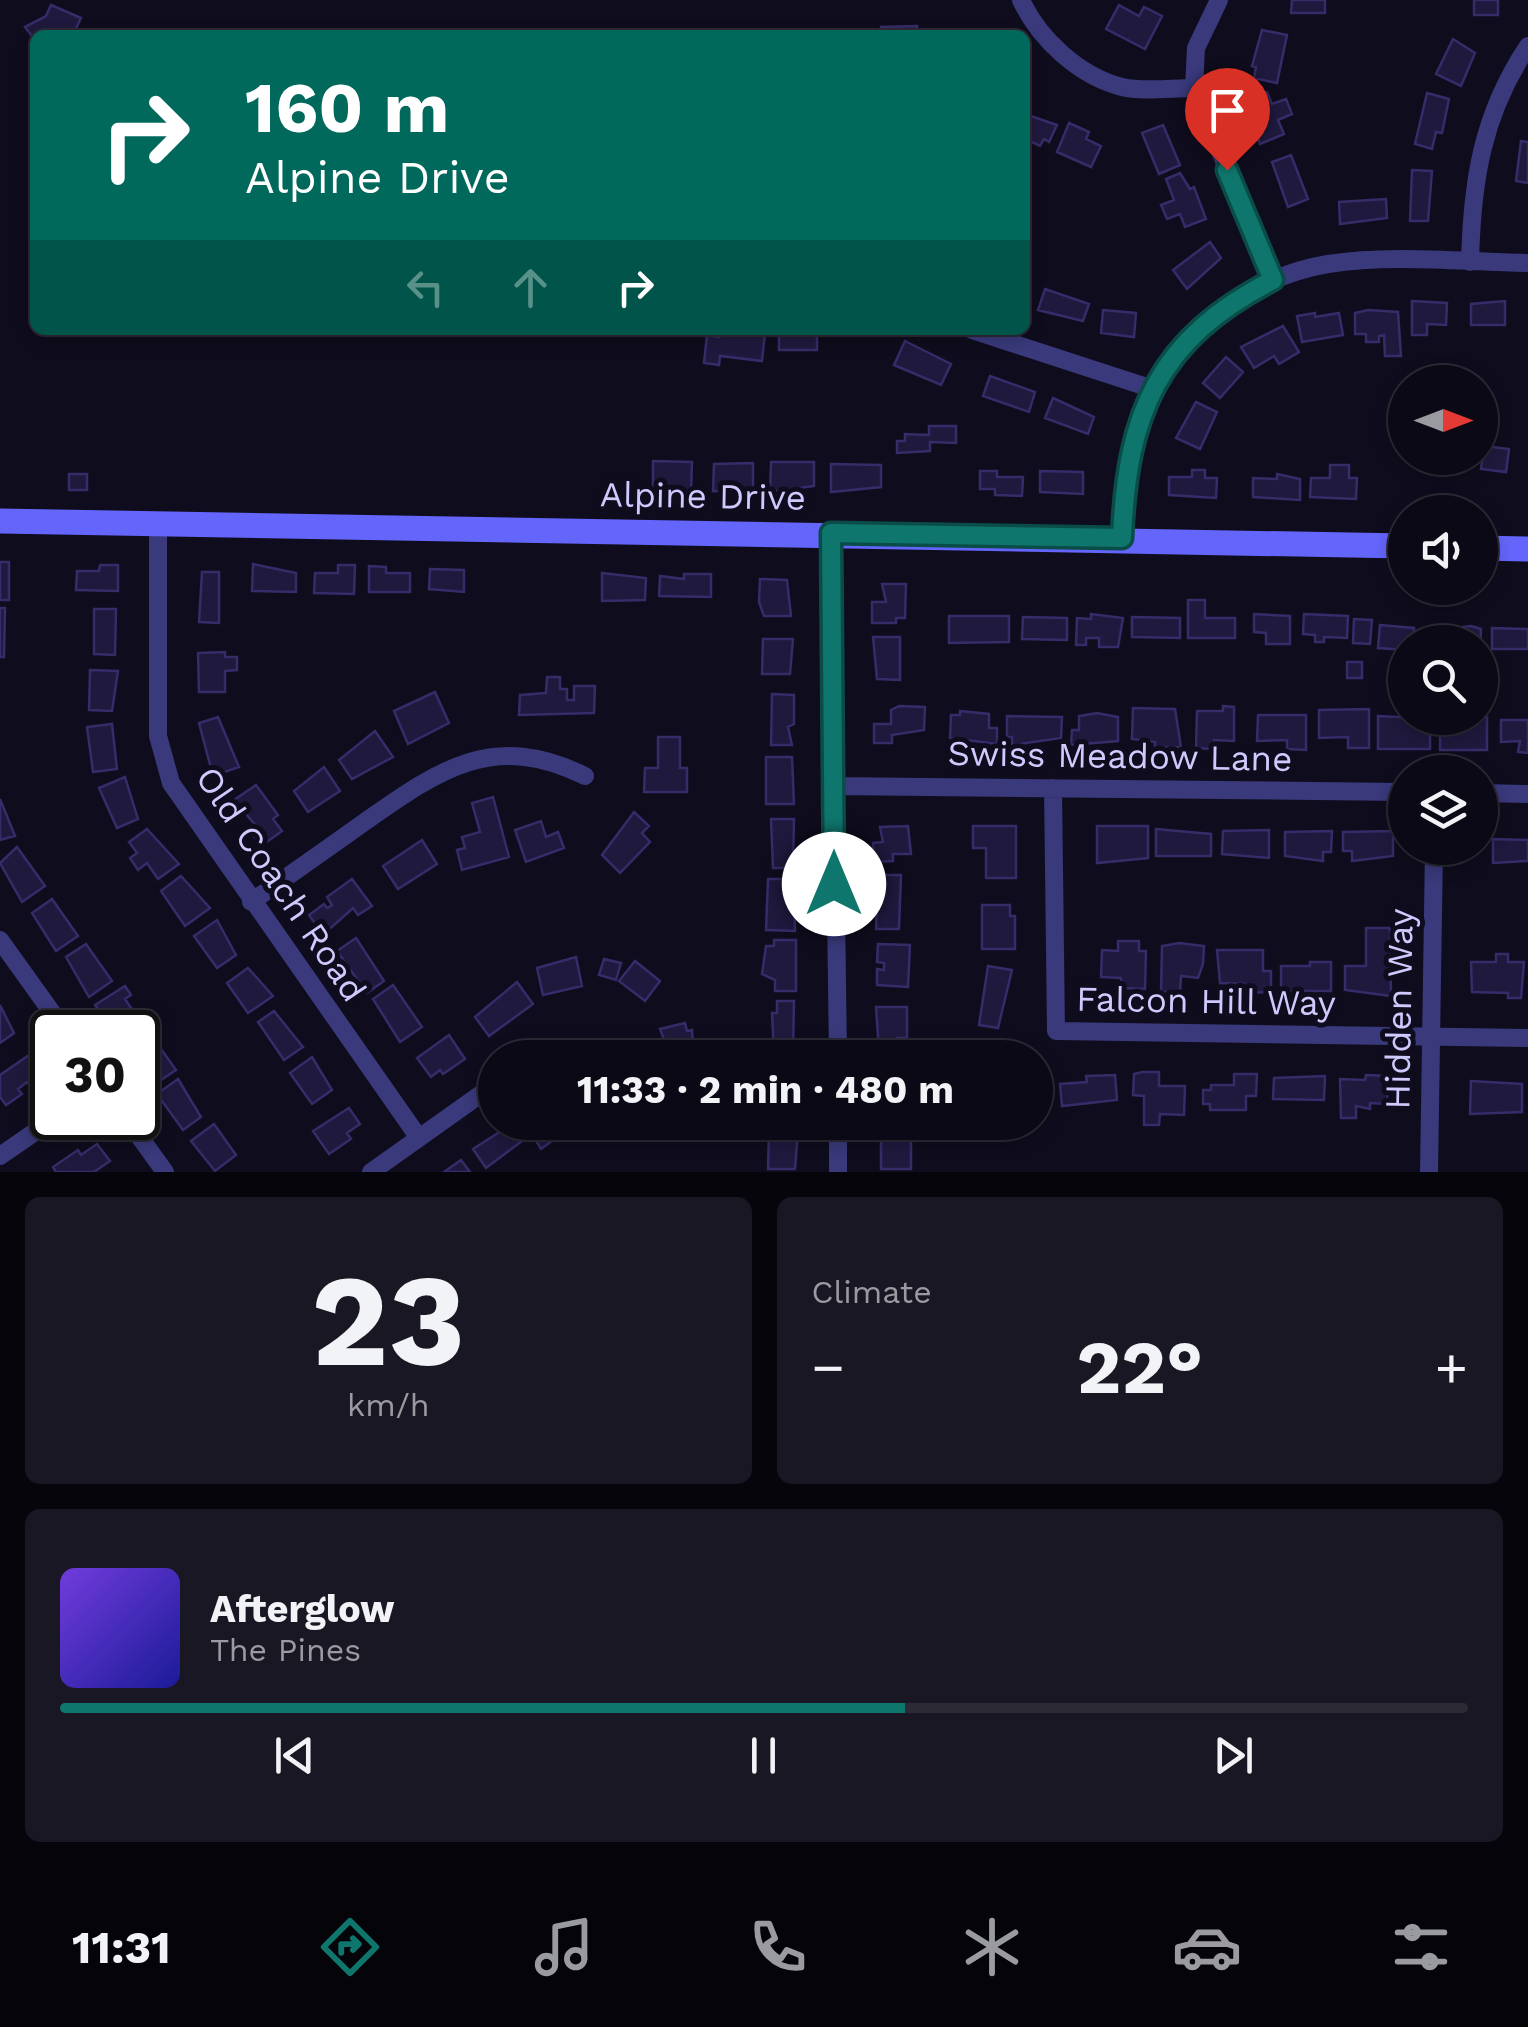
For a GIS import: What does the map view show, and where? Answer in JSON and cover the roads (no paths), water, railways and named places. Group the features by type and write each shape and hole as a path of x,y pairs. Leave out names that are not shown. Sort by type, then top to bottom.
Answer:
{"street":[{"path":"1021,0 1058,50 1101,79 1124,88 1194,88"},
{"path":"1219,0 1196,48 1194,88 1273,280"},
{"path":"1470,262 1471,197 1483,134 1503,86 1528,46"},
{"path":"1122,538 1129,452 1153,389 1188,339 1214,316 1273,280 1356,261 1528,263"},
{"path":"987,335 1153,389"},
{"name":"Alpine Drive","path":"0,521 1388,546"},
{"name":"Old Coach Road","path":"158,522 158,736 164,764 181,803 419,1138"},
{"path":"831,533 838,1040"},
{"path":"1498,548 1528,548"},
{"path":"252,902 420,783 462,762 524,756 585,776"},
{"name":"Swiss Meadow Lane","path":"834,786 1388,792"},
{"name":"Falcon Hill Way","path":"1053,788 1056,1031 1431,1037"},
{"path":"1498,794 1528,794"},
{"name":"Hidden Way","path":"1429,1172 1434,865"},
{"path":"0,940 50,1010"},
{"path":"1431,1037 1528,1038"},
{"path":"370,1172 478,1096"},
{"path":"0,1156 30,1135"},
{"path":"142,1140 165,1172"},
{"path":"838,1140 838,1172"}]}
